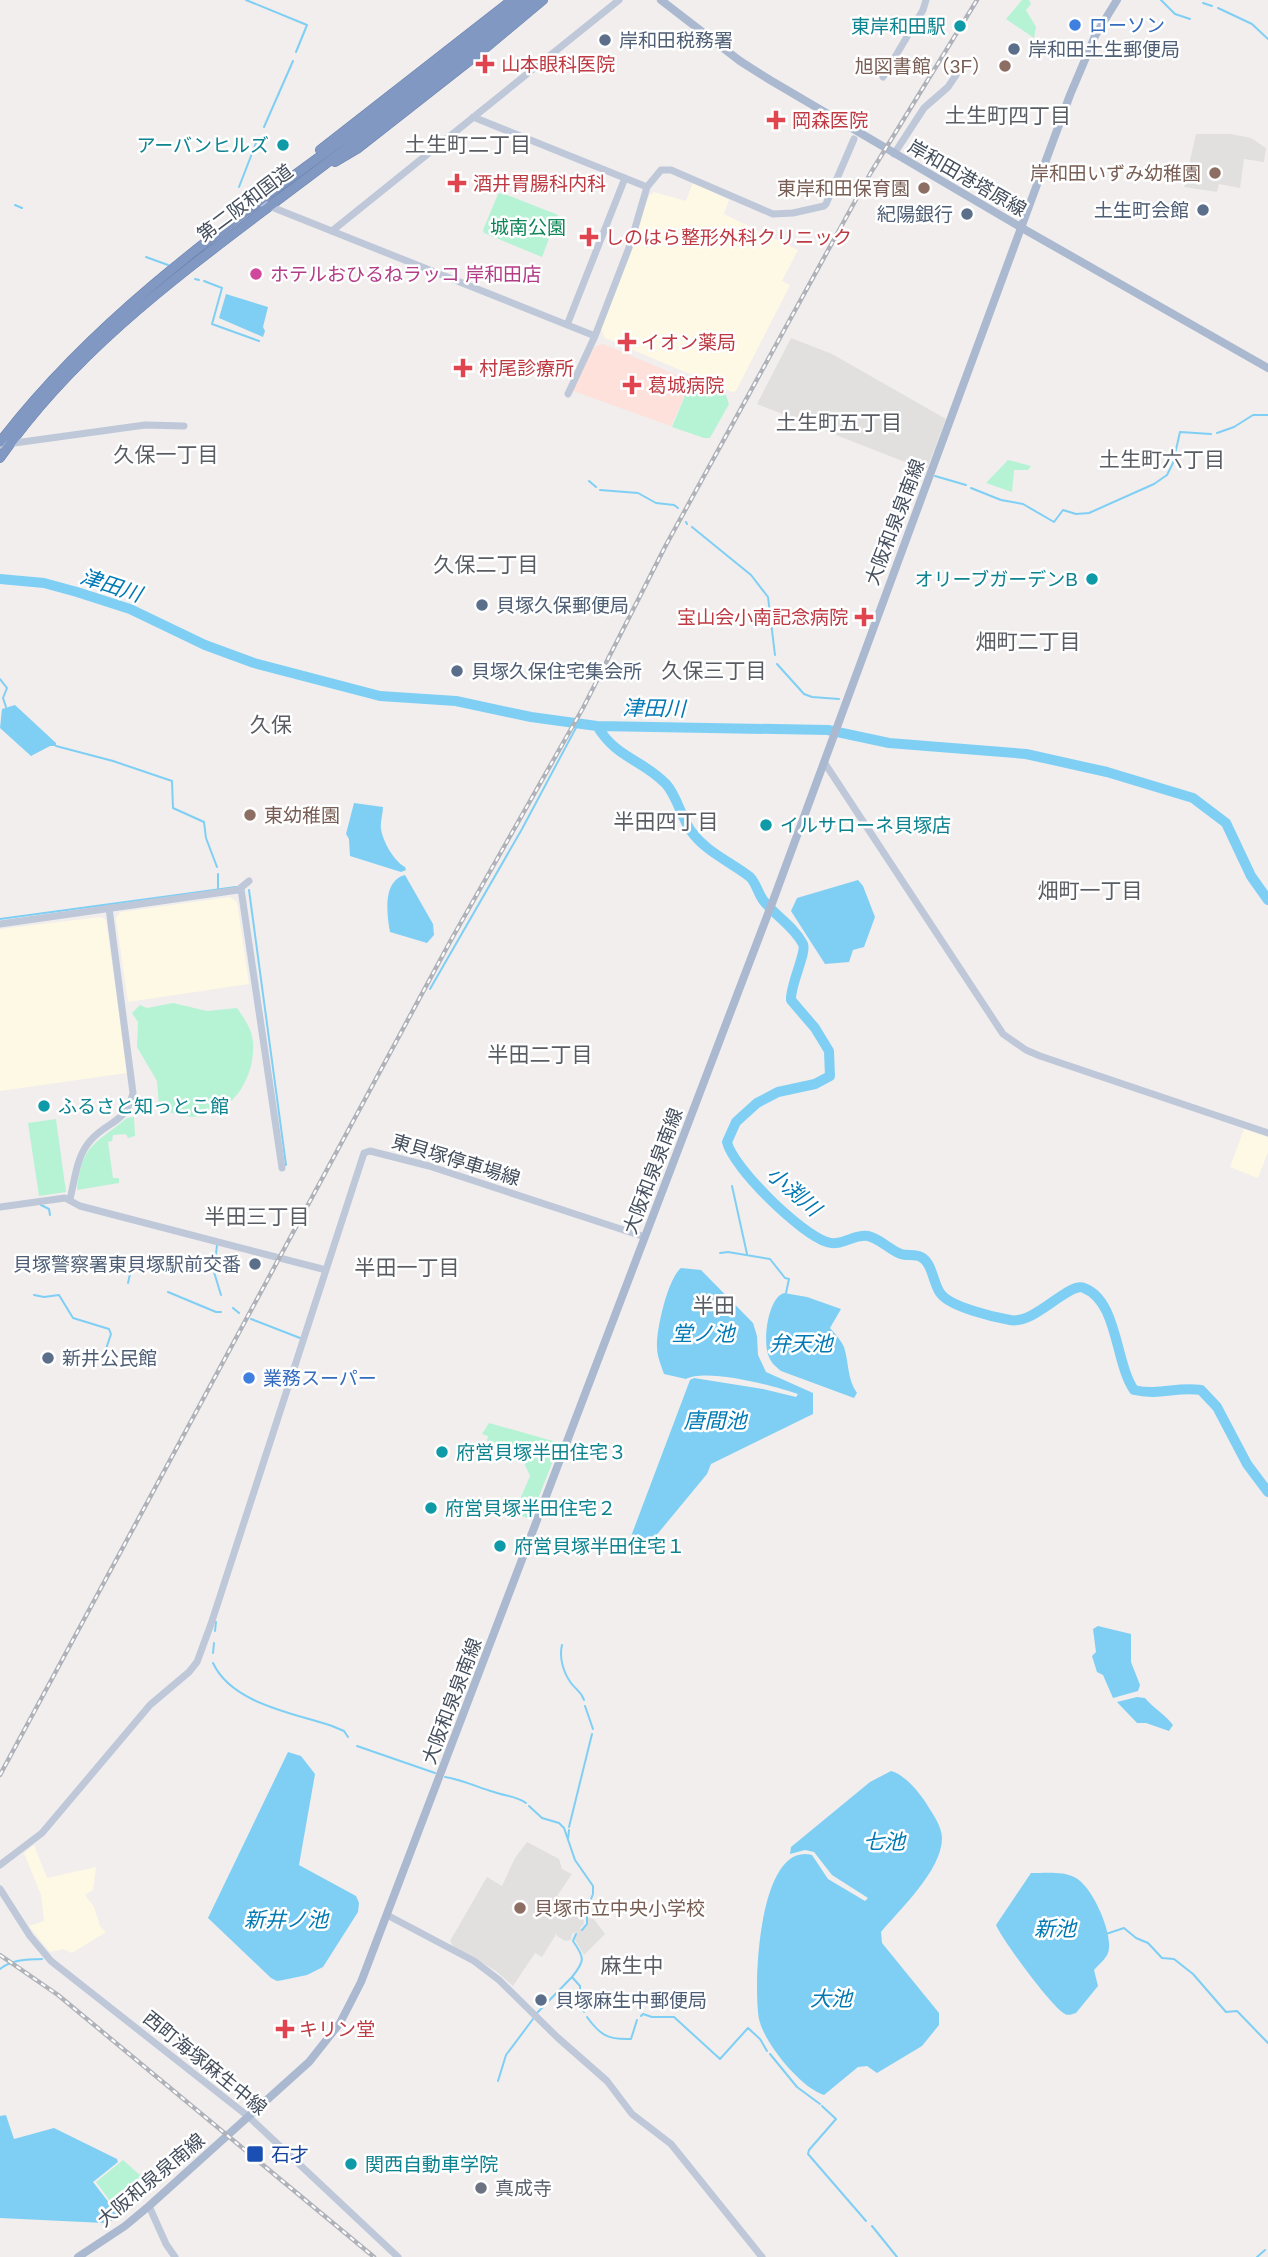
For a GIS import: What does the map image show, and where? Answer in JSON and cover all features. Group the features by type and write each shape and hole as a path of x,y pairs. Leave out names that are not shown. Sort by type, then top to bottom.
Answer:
{"highway":[{"path":"297,174 311,157 512,0"},
{"name":"第二阪和国道","path":"3,444 55,387 110,333 166,284 314,172 350,139 522,0"},
{"name":"第二阪和国道","path":"0,458 3,444 44,388 94,336 159,280 297,174 464,57 533,0"},
{"path":"314,172 357,149 543,0"}],"main road":[{"name":"岸和田港塔原線","path":"661,0 740,61 894,154 1268,368"},
{"name":"大阪和泉泉南線","path":"78,2257 125,2226 149,2206 309,2062 337,2027 361,1982 774,898 1020,227 1084,60 1100,26 1117,0"}],"street":[{"path":"332,231 619,0"},
{"path":"883,76 923,10 926,0"},
{"path":"894,154 924,108 948,87 956,75"},
{"path":"474,117 647,187"},
{"path":"568,394 595,336 630,245 647,187 657,173 665,169 699,180 773,214 793,213 824,206 854,139"},
{"path":"567,325 625,178"},
{"path":"259,202 595,336"},
{"path":"3,444 145,425 184,426"},
{"path":"824,762 996,1025 1012,1041 1040,1056 1085,1073 1268,1133"},
{"path":"0,924 241,889 249,881"},
{"path":"241,889 282,1168"},
{"path":"70,1199 84,1149 126,1113 133,1093 109,908"},
{"name":"東貝塚停車場線","path":"326,1270 363,1156 368,1151 429,1166 645,1237"},
{"path":"0,1207 59,1198 70,1199 80,1206 326,1270 197,1662 177,1684 150,1705 42,1833 0,1865"},
{"name":"西町海塚麻生中線","path":"0,1889 30,1936 51,1961 249,2117 398,2257"},
{"path":"387,1915 474,1961 499,1980 607,2081 632,2114 671,2144 762,2257"},
{"path":"149,2206 166,2244 175,2257"}],"shaded area":[{"name":"岸和田いずみ幼稚園","path":"1196,134 1231,134 1251,138 1266,148 1264,162 1244,159 1240,188 1219,184 1217,192 1184,187"},
{"path":"693,182 729,200 724,214 798,250 782,281 790,285 736,391 732,392 605,338 600,327 649,196 654,192 686,201"},
{"path":"791,338 832,354 946,419 927,469 757,404"},
{"name":"葛城病院","path":"603,344 691,381 671,426 573,391 594,347"},
{"path":"230,897 237,902 249,984 128,1002 116,918 121,912"},
{"path":"101,917 106,920 127,1073 0,1091 0,929"},
{"path":"1244,1129 1268,1137 1268,1152 1258,1178 1230,1167"},
{"name":"貝塚市立中央小学校","path":"527,1842 559,1859 562,1869 572,1874 555,1899 583,1915 584,1924 580,1928 582,1931 588,1925 588,1918 594,1919 605,1934 584,1955 575,1940 576,1932 572,1934 571,1940 565,1941 557,1936 557,1933 542,1957 535,1953 513,1986 496,1971 453,1946 450,1941 487,1877 502,1886 515,1858"},
{"path":"34,1845 47,1878 96,1867 93,1890 85,1895 94,1907 100,1926 106,1932 72,1953 63,1949 50,1952 29,1926 44,1921 41,1895 24,1853"}],"green space":[{"path":"1022,0 1029,0 1031,4 1026,10 1036,27 1034,38 1006,19"},
{"name":"城南公園","path":"502,193 558,215 542,257 484,233 498,194"},
{"path":"691,381 726,395 729,404 710,438 672,427"},
{"path":"1008,460 1031,466 1028,470 1014,470 1012,492 986,483"},
{"path":"173,1003 207,1011 237,1008 251,1033 253,1057 244,1084 226,1106 213,1113 184,1116 159,1106 157,1081 137,1047 138,1022 132,1013 140,1005 147,1008"},
{"path":"134,1117 135,1136 128,1138 126,1134 113,1135 112,1141 108,1142 113,1178 119,1178 119,1183 77,1190 82,1163 92,1146 127,1118"},
{"path":"56,1119 66,1192 39,1196 28,1123"},
{"path":"489,1423 560,1443 530,1519 514,1513 530,1476 518,1449 513,1451 510,1446 487,1441 488,1436 482,1434"},
{"path":"123,2160 150,2184 118,2212 96,2182"}],"water":[{"path":"226,294 268,307 263,337 219,318"},
{"path":"15,705 56,743 56,746 50,746 31,756 0,728 2,709"},
{"path":"354,803 383,807 381,826 384,840 393,856 406,870 401,872 350,856 346,834"},
{"path":"405,875 433,924 434,935 427,943 390,932 387,908 389,891 398,878"},
{"path":"858,880 875,917 864,947 853,950 849,962 825,964 791,911 797,898"},
{"path":"681,1268 701,1270 753,1323 758,1355 766,1372 813,1393 813,1414 711,1464 707,1474 650,1543 627,1547 690,1380 694,1378 763,1389 796,1397 798,1394 725,1377 696,1376 686,1379 664,1374 657,1350 657,1339 667,1293"},
{"name":"弁天池","path":"784,1293 807,1297 841,1309 830,1328 844,1347 850,1376 857,1393 854,1398 781,1371 771,1362 767,1347 768,1320 774,1303"},
{"path":"1098,1626 1131,1634 1131,1662 1140,1685 1138,1691 1113,1698 1103,1675 1097,1672 1092,1656 1096,1652 1093,1629"},
{"path":"1137,1697 1145,1698 1170,1721 1173,1725 1169,1731 1146,1723 1137,1723 1117,1702"},
{"name":"新井ノ池","path":"288,1752 301,1756 315,1774 299,1865 356,1896 359,1903 358,1912 323,1967 307,1975 277,1981 208,1918"},
{"name":"大池","path":"891,1771 906,1780 919,1794 936,1820 942,1838 940,1850 928,1875 881,1932 882,1943 939,2013 939,2025 922,2046 877,2073 867,2066 858,2067 824,2095 805,2084 795,2074 776,2052 762,2029 757,2002 757,1977 763,1919 770,1892 780,1870 794,1857 812,1855 828,1879 865,1901 868,1898 832,1875 814,1852 805,1850 790,1854 791,1847 870,1782"},
{"name":"新池","path":"1031,1873 1064,1874 1081,1882 1094,1898 1107,1930 1109,1951 1094,1970 1098,1986 1076,2013 1065,2014 1050,2000 1017,1958 996,1925"},
{"path":"6,2115 14,2139 54,2128 117,2159 118,2162 93,2182 120,2217 104,2223 0,2218 0,2116"}],"waterway":[{"path":"246,0 307,25 296,52"},
{"path":"1161,0 1175,14 1190,19"},
{"path":"1203,3 1212,6"},
{"path":"1218,8 1252,24 1268,39"},
{"path":"264,127 293,61"},
{"path":"239,187 256,143"},
{"path":"15,205 22,208"},
{"path":"146,257 168,265"},
{"path":"195,279 199,280"},
{"path":"204,281 222,288 212,324 259,341"},
{"path":"1217,433 1234,427 1253,415 1268,415"},
{"path":"971,488 1001,500 1023,504 1054,522 1063,510 1076,514 1089,513 1154,484 1167,475 1173,463 1180,432 1211,434"},
{"path":"935,476 966,485"},
{"path":"589,481 596,487"},
{"path":"600,490 638,493 656,503 678,508"},
{"path":"692,527 751,575 768,597 775,655"},
{"name":"津田川","path":"0,579 44,583 77,592 130,609 205,645 254,663 380,696 456,701 531,717 597,726 828,730 889,743 1026,754 1107,772 1193,798 1226,823 1251,876 1268,900"},
{"path":"777,664 804,694 839,699"},
{"path":"0,679 7,688 3,698 6,707"},
{"path":"430,989 522,829 578,724"},
{"name":"小渕川","path":"597,726 621,752 666,784 697,838 711,851 750,877 763,900 803,944 791,1000 815,1028 829,1051 830,1076 815,1084 778,1092 757,1103 736,1122 727,1142 754,1183 801,1227 827,1242 837,1243 868,1236 901,1254 921,1257 928,1264 941,1294 973,1311 1020,1320 1070,1291 1084,1288 1095,1295 1110,1319 1134,1390 1201,1390 1217,1407 1247,1464 1268,1492"},
{"path":"56,746 113,761 172,781 173,808 204,822 206,838 217,867"},
{"path":"218,874 218,888"},
{"path":"0,919 236,887"},
{"path":"249,890 286,1165"},
{"path":"732,1186 747,1254"},
{"path":"41,1205 49,1209 50,1215"},
{"path":"217,1245 214,1272 221,1295"},
{"path":"720,1253 770,1259 785,1278 789,1279 786,1293"},
{"path":"128,1283 132,1265"},
{"path":"168,1292 221,1312"},
{"path":"34,1295 59,1295 73,1318 109,1329 111,1334 103,1358"},
{"path":"233,1308 239,1313"},
{"path":"251,1319 300,1338"},
{"path":"215,1631 216,1622"},
{"path":"213,1653 214,1643"},
{"path":"562,1645 561,1659 564,1669 584,1700"},
{"path":"213,1663 222,1677 249,1698 332,1726 344,1731 348,1737"},
{"path":"585,1706 593,1729"},
{"path":"569,1827 592,1734"},
{"path":"357,1746 435,1773"},
{"path":"445,1777 526,1803"},
{"path":"529,1806 542,1818 559,1823 564,1828 575,1860 593,1886 587,1909 587,1924 582,1930"},
{"path":"568,1839 569,1830"},
{"path":"1106,1934 1124,1928 1136,1938 1148,1943 1162,1958 1174,1959 1193,1974 1226,2012 1237,2011 1268,2043"},
{"path":"576,1934 573,1941 582,1959 572,1977 580,1986 580,2006 584,2012"},
{"path":"0,1969 14,1962 42,1959"},
{"path":"536,2014 572,1977"},
{"path":"641,2016 674,2017 720,2059 748,2028 760,2039 767,2051"},
{"path":"587,2017 605,2035 623,2039 631,2039 637,2020"},
{"path":"498,2081 506,2055 533,2019"},
{"path":"770,2054 797,2087 820,2104"},
{"path":"822,2106 836,2119 808,2154 866,2221"},
{"path":"872,2226 897,2257"},
{"path":"1257,2257 1265,2250"}],"railway":[{"path":"0,1775 451,940 583,708 666,545 870,174 977,0"},
{"path":"0,1955 58,1995 374,2257"}],"place":[{"name":"ローソン","path":"1075,25"},
{"name":"東岸和田駅","path":"960,26"},
{"name":"岸和田税務署","path":"605,40"},
{"name":"岸和田土生郵便局","path":"1014,49"},
{"name":"山本眼科医院","path":"485,64"},
{"name":"旭図書館（3F）","path":"1005,66"},
{"name":"岡森医院","path":"776,120"},
{"name":"アーバンヒルズ","path":"283,145"},
{"name":"岸和田いずみ幼稚園","path":"1215,173"},
{"name":"酒井胃腸科内科","path":"457,183"},
{"name":"東岸和田保育園","path":"924,188"},
{"name":"土生町会館","path":"1203,210"},
{"name":"紀陽銀行","path":"967,214"},
{"name":"しのはら整形外科クリニック","path":"589,237"},
{"name":"ホテルおひるねラッコ 岸和田店","path":"256,274"},
{"name":"イオン薬局","path":"627,342"},
{"name":"村尾診療所","path":"463,368"},
{"name":"葛城病院","path":"632,385"},
{"name":"オリーブガーデンB","path":"1092,579"},
{"name":"貝塚久保郵便局","path":"482,605"},
{"name":"宝山会小南記念病院","path":"864,617"},
{"name":"貝塚久保住宅集会所","path":"457,671"},
{"name":"東幼稚園","path":"250,815"},
{"name":"イルサローネ貝塚店","path":"766,825"},
{"name":"ふるさと知っとこ館","path":"44,1106"},
{"name":"貝塚警察署東貝塚駅前交番","path":"255,1264"},
{"name":"新井公民館","path":"48,1358"},
{"name":"業務スーパー","path":"249,1378"},
{"name":"府営貝塚半田住宅３","path":"442,1452"},
{"name":"府営貝塚半田住宅２","path":"431,1508"},
{"name":"府営貝塚半田住宅１","path":"500,1546"},
{"name":"貝塚市立中央小学校","path":"520,1908"},
{"name":"貝塚麻生中郵便局","path":"541,2000"},
{"name":"キリン堂","path":"285,2029"},
{"name":"石才","path":"255,2154"},
{"name":"関西自動車学院","path":"351,2164"},
{"name":"真成寺","path":"481,2188"}],"district":[{"name":"土生町四丁目","path":"1008,115"},
{"name":"土生町二丁目","path":"468,144"},
{"name":"土生町五丁目","path":"839,422"},
{"name":"久保一丁目","path":"166,454"},
{"name":"土生町六丁目","path":"1162,459"},
{"name":"久保二丁目","path":"486,564"},
{"name":"畑町二丁目","path":"1028,641"},
{"name":"久保三丁目","path":"714,670"},
{"name":"久保","path":"271,724"},
{"name":"半田四丁目","path":"666,821"},
{"name":"畑町一丁目","path":"1090,890"},
{"name":"半田二丁目","path":"540,1054"},
{"name":"半田三丁目","path":"257,1216"},
{"name":"半田一丁目","path":"407,1267"},
{"name":"半田","path":"714,1305"},
{"name":"麻生中","path":"632,1965"}],"water label":[{"name":"堂ノ池","path":"703,1333"},
{"name":"唐間池","path":"715,1420"},
{"name":"七池","path":"884,1841"}]}
